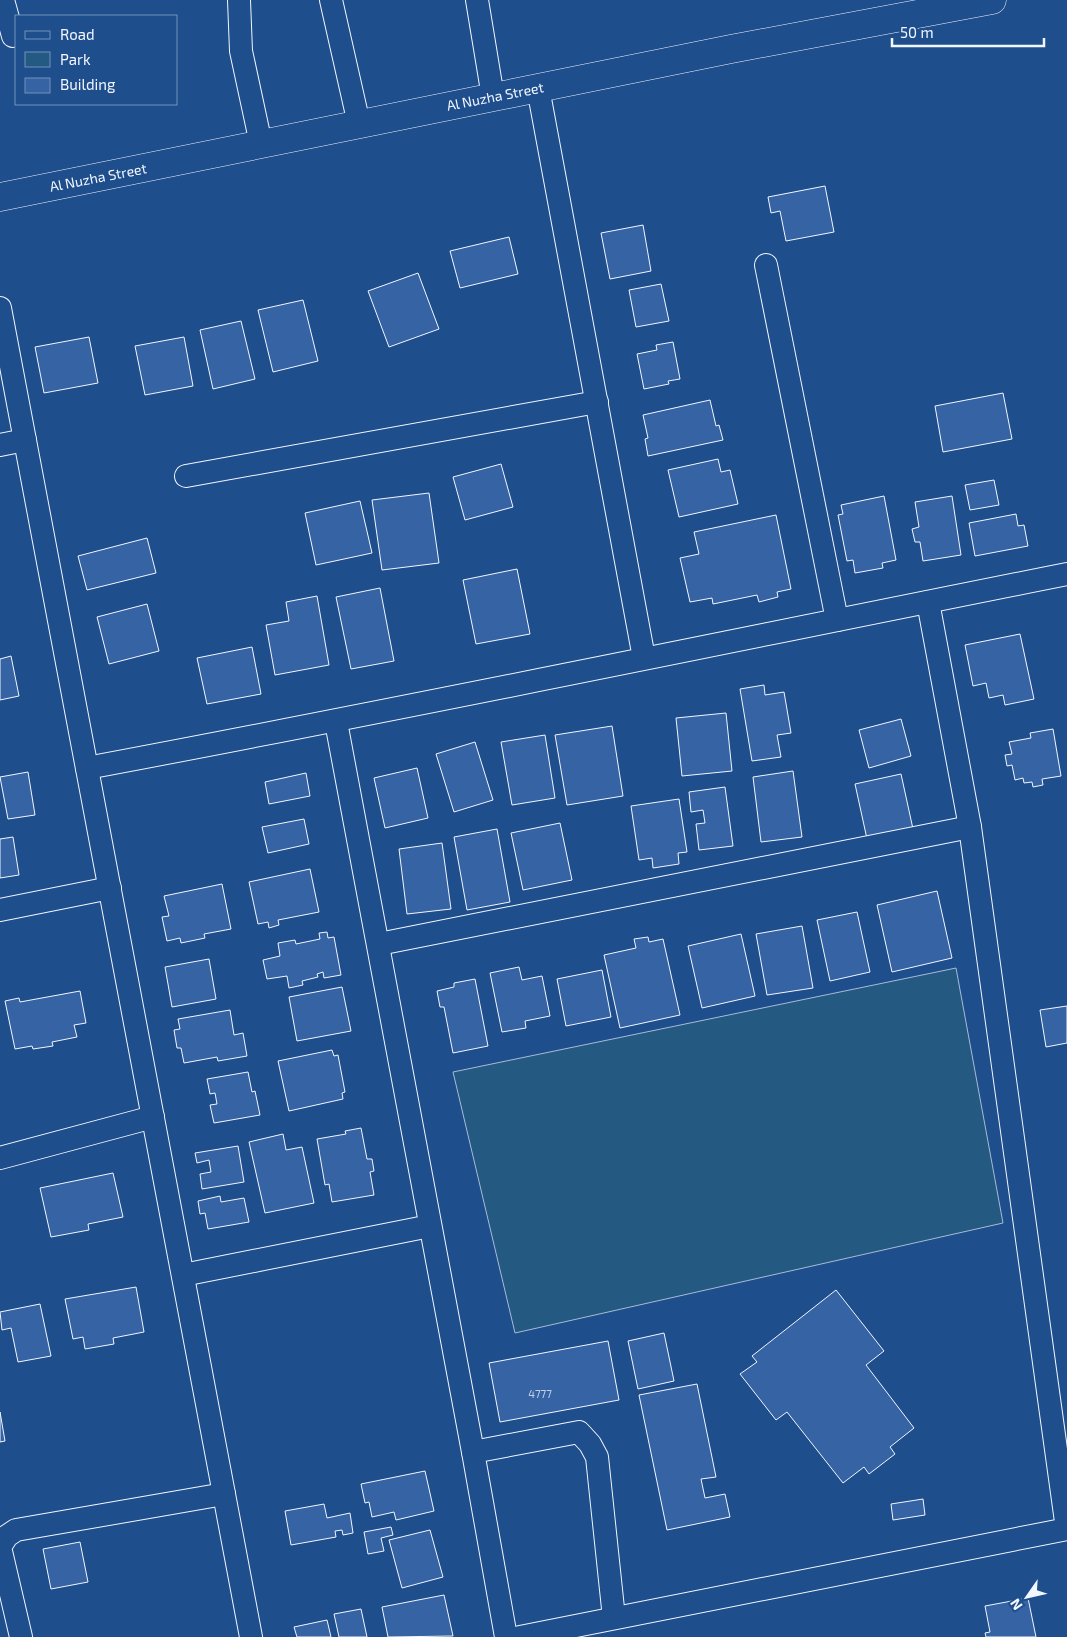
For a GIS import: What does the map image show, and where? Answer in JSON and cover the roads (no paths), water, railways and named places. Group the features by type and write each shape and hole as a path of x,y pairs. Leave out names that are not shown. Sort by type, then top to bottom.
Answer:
{"main road":[{"name":"Al Nuzha Street","path":"0,196 731,48 992,0"}],"street":[{"path":"3,0 13,36"},
{"path":"239,0 241,51 261,144"},
{"path":"331,0 358,124"},
{"path":"477,0 493,97"},
{"path":"538,88 644,658"},
{"path":"766,265 837,620"},
{"path":"0,308 251,1637"},
{"path":"186,476 597,402"},
{"path":"0,445 25,440"},
{"path":"87,768 336,722 644,658 1067,574"},
{"path":"520,1637 1067,1529 970,827 928,602"},
{"path":"336,722 379,944 506,1637"},
{"path":"379,944 970,827"},
{"path":"0,910 110,888"},
{"path":"0,1158 153,1117"},
{"path":"183,1275 430,1226"},
{"path":"473,1452 578,1432 590,1444 597,1457 614,1618"},
{"path":"21,1637 0,1547 7,1536 16,1530 224,1494"}]}
